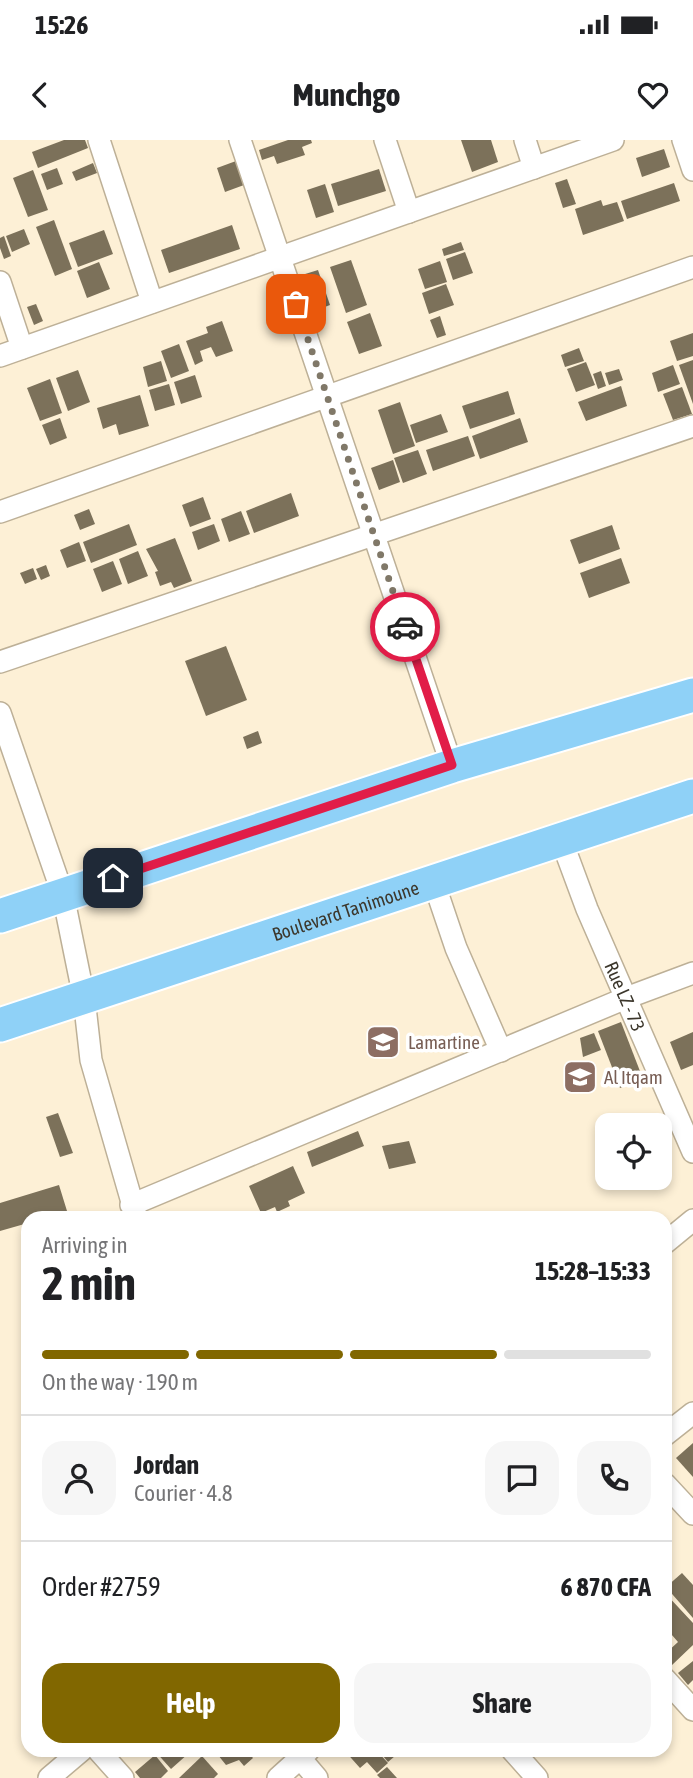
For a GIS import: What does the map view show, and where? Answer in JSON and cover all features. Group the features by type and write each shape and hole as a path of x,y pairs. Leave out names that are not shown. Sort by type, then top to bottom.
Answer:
{"main road":[{"path":"0,916 452,765 693,695"},
{"name":"Boulevard Tanimoune","path":"0,1025 693,796"}],"street":[{"path":"99,140 152,302"},
{"path":"240,140 452,765"},
{"path":"385,140 409,212"},
{"path":"525,140 534,168"},
{"path":"0,356 613,140"},
{"path":"683,140 693,170"},
{"path":"0,512 693,267"},
{"path":"0,282 22,348"},
{"path":"0,662 693,426"},
{"path":"0,713 63,895 84,998 91,1060 134,1211"},
{"name":"Rue LZ - 73","path":"561,839 626,998 688,1129 693,1152"},
{"path":"434,883 456,948 500,1051"},
{"path":"136,1211 500,1051 693,973"},
{"path":"672,1237 693,1220"},
{"path":"672,1430 693,1413"},
{"path":"672,1492 693,1514"},
{"path":"672,1687 693,1710"},
{"path":"48,1778 74,1757"},
{"path":"104,1757 122,1778"},
{"path":"278,1778 301,1757"},
{"path":"306,1757 317,1778"},
{"path":"518,1757 537,1778"}],"building":[{"path":"64,140 85,140 88,148 38,168 32,152"},
{"path":"288,140 311,140 312,143 302,147 305,155 277,164 274,156 262,160 259,150"},
{"path":"461,140 491,140 498,162 472,172"},
{"path":"664,149 670,167 642,177 636,158"},
{"path":"236,161 244,185 225,192 217,168"},
{"path":"93,163 97,173 76,181 72,172"},
{"path":"57,168 63,184 47,190 41,174"},
{"path":"379,169 386,191 338,206 331,184"},
{"path":"33,170 48,210 28,217 13,178"},
{"path":"567,179 576,204 563,208 555,183"},
{"path":"674,183 680,201 627,219 621,201"},
{"path":"325,184 334,212 316,218 307,190"},
{"path":"601,200 603,206 617,202 624,221 583,235 575,209"},
{"path":"54,220 72,269 55,276 36,227"},
{"path":"232,225 240,249 169,273 161,250"},
{"path":"24,229 30,244 12,252 6,236"},
{"path":"104,230 113,254 78,267 69,243"},
{"path":"4,236 11,256 4,259 0,238"},
{"path":"461,242 464,250 444,256 442,249"},
{"path":"465,252 473,273 453,280 446,259"},
{"path":"351,260 367,305 346,313 330,267"},
{"path":"440,261 447,282 425,289 418,269"},
{"path":"99,262 110,289 87,298 77,271"},
{"path":"318,270 330,305 314,311 302,275"},
{"path":"446,284 454,305 429,314 422,293"},
{"path":"36,304 43,321 34,325 27,307"},
{"path":"370,313 382,346 359,354 347,322"},
{"path":"440,316 446,335 437,338 430,320"},
{"path":"222,321 233,351 216,357 211,347 200,351 203,361 195,365 186,341 208,333 206,327"},
{"path":"693,333 693,356 677,361 670,341"},
{"path":"179,344 189,371 171,378 161,351"},
{"path":"579,348 584,361 565,367 561,355"},
{"path":"693,360 693,404 679,365"},
{"path":"161,361 167,381 148,387 143,367"},
{"path":"586,362 595,385 576,392 567,369"},
{"path":"673,365 680,384 658,392 652,373"},
{"path":"619,369 623,380 609,385 605,373"},
{"path":"78,370 90,402 68,411 56,378"},
{"path":"601,371 606,386 598,389 593,374"},
{"path":"195,375 202,397 181,404 174,382"},
{"path":"50,379 62,413 40,421 27,388"},
{"path":"169,384 175,405 155,411 149,390"},
{"path":"621,386 627,406 586,421 578,402"},
{"path":"682,387 692,414 673,420 663,394"},
{"path":"508,391 515,414 470,429 462,406"},
{"path":"140,395 149,426 119,435 116,424 103,429 97,408"},
{"path":"400,402 415,446 393,454 378,410"},
{"path":"441,414 448,432 416,443 410,425"},
{"path":"60,418 67,438 50,445 42,425"},
{"path":"520,418 528,442 480,459 472,436"},
{"path":"468,436 475,456 433,471 426,450"},
{"path":"418,450 427,474 403,483 394,458"},
{"path":"393,460 400,482 379,490 371,468"},
{"path":"291,493 299,516 254,533 246,511"},
{"path":"203,497 211,519 190,527 182,505"},
{"path":"89,509 95,524 80,530 74,515"},
{"path":"241,511 250,534 229,542 221,519"},
{"path":"129,524 137,545 91,563 83,542"},
{"path":"214,524 220,541 198,550 192,532"},
{"path":"612,525 620,549 579,564 570,540"},
{"path":"175,538 192,581 174,588 171,582 160,586 155,572 158,571 146,549"},
{"path":"79,542 86,561 67,568 60,550"},
{"path":"138,551 148,576 128,584 119,559"},
{"path":"621,558 630,583 589,598 580,573"},
{"path":"113,561 122,584 102,592 93,569"},
{"path":"46,565 50,576 41,580 36,569"},
{"path":"33,568 37,579 25,584 20,573"},
{"path":"226,646 247,700 206,716 185,661"},
{"path":"258,731 262,743 247,749 243,737"},
{"path":"621,1022 643,1079 620,1088 598,1031"},
{"path":"693,1032 693,1065 681,1070 670,1042"},
{"path":"594,1033 601,1050 583,1057 580,1038"},
{"path":"58,1113 73,1153 60,1157 46,1117"},
{"path":"358,1131 364,1146 312,1167 307,1152"},
{"path":"409,1141 416,1163 389,1169 382,1146"},
{"path":"293,1166 305,1193 288,1201 290,1206 279,1211 275,1207 260,1211 249,1186"},
{"path":"59,1185 67,1211 21,1211 21,1225 0,1231 0,1203"},
{"path":"693,1443 693,1477 676,1458"},
{"path":"682,1573 693,1585 693,1618 672,1594 672,1582"},
{"path":"672,1600 693,1623 693,1645 672,1665 672,1648 678,1642 672,1635"},
{"path":"693,1661 693,1680 688,1685 678,1673"},
{"path":"153,1757 157,1757 168,1771 161,1778 140,1778 135,1772"},
{"path":"160,1757 184,1757 171,1769"},
{"path":"201,1757 218,1774 214,1778 179,1778"},
{"path":"220,1757 253,1758 244,1766 239,1760 226,1765"},
{"path":"350,1757 382,1757 388,1763 377,1773 367,1762 360,1768"},
{"path":"387,1767 397,1778 380,1778 377,1775"}],"way so far":[{"path":"296,304 405,627"}],"place":[{"name":"Lamartine","path":"383,1042"},
{"name":"Al Itqam","path":"580,1077"}],"route":[{"path":"113,878 452,765 405,627"}]}
